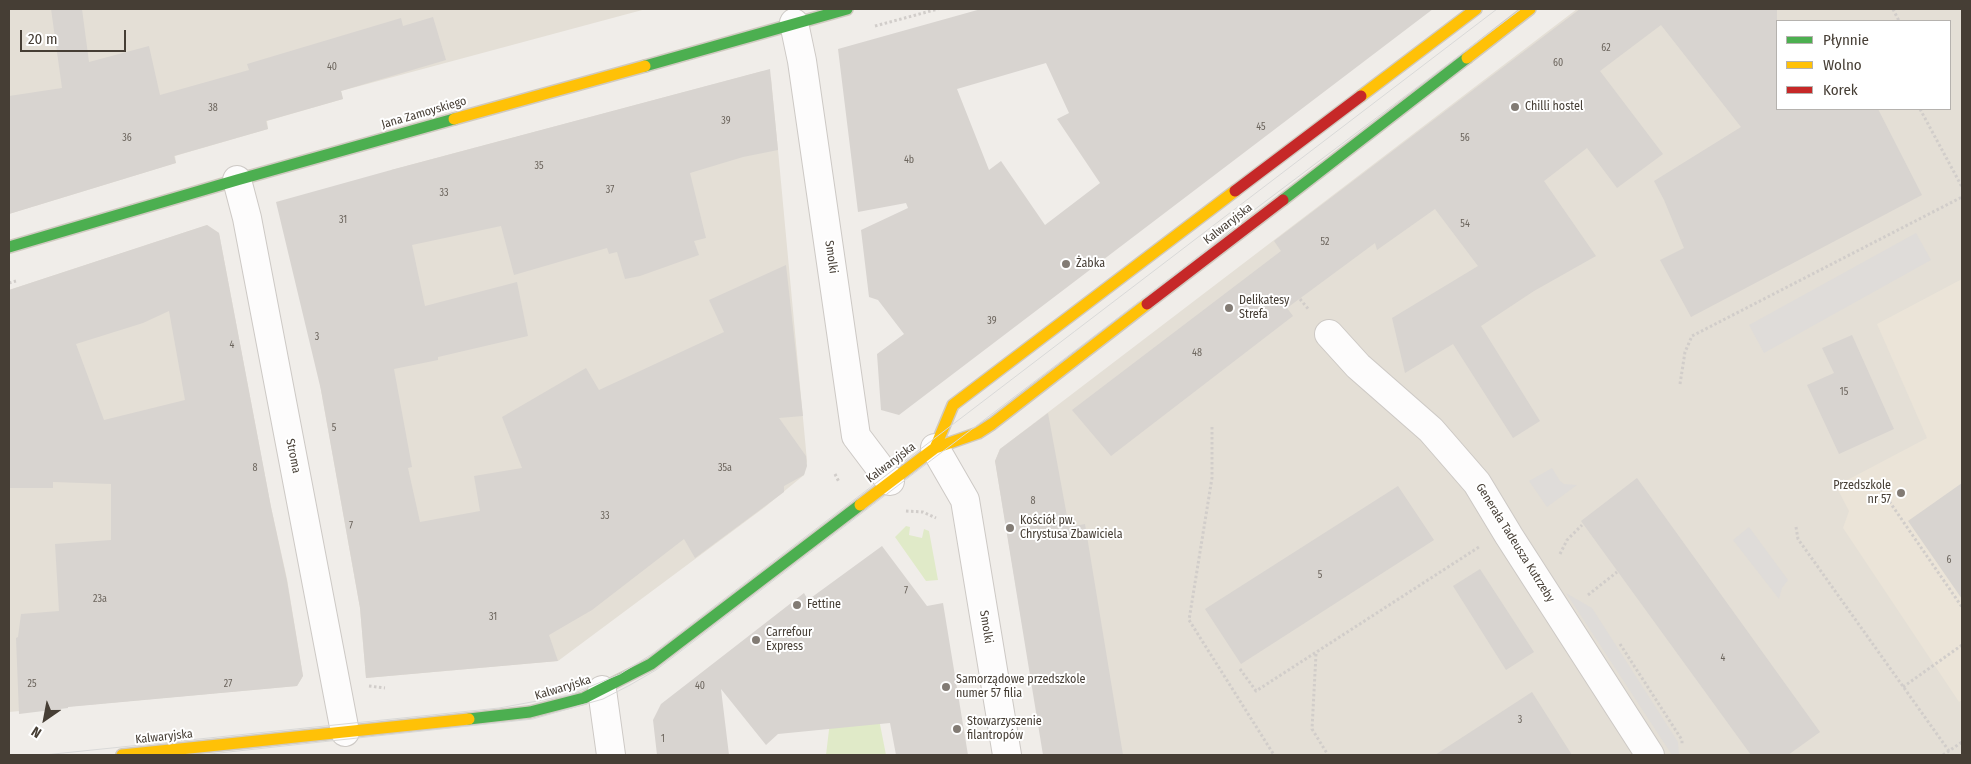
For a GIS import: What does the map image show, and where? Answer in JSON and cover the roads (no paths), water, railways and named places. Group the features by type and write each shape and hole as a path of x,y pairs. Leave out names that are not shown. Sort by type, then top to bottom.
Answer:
{"street":[{"name":"Jana Zamoyskiego","path":"9,247 237,180 847,9"},
{"name":"Kalwaryjska","path":"934,448 954,405 1476,9"},
{"name":"Kalwaryjska","path":"122,755 530,712 584,698 602,690 651,664 934,448 978,433 992,424 1530,9"},
{"name":"Smolki","path":"794,23 802,61 856,436 890,481"},
{"name":"Stroma","path":"237,180 247,218 345,732"},
{"name":"Generała Tadeusza Kutrzeby","path":"1329,334 1358,366 1430,430 1478,483 1509,536 1650,755"},
{"name":"Smolki","path":"934,448 965,500 1007,755"},
{"path":"602,690 611,755"}],"tram line":[{"path":"44,755 499,708 570,695 620,674 652,654 1497,9"},
{"path":"201,755 533,719 603,699 630,685 656,670 1207,250 1250,213 1521,9"}],"place":[{"name":"Chilli hostel","path":"1515,107"},
{"name":"Żabka","path":"1066,264"},
{"name":"Delikatesy Strefa","path":"1229,308"},
{"name":"Przedszkole nr 57","path":"1901,493"},
{"name":"Kościół pw. Chrystusa Zbawiciela","path":"1010,528"},
{"name":"Fettine","path":"797,605"},
{"name":"Carrefour Express","path":"756,640"},
{"name":"Samorządowe przedszkole numer 57 filia","path":"946,687"},
{"name":"Stowarzyszenie filantropów","path":"957,729"}]}
